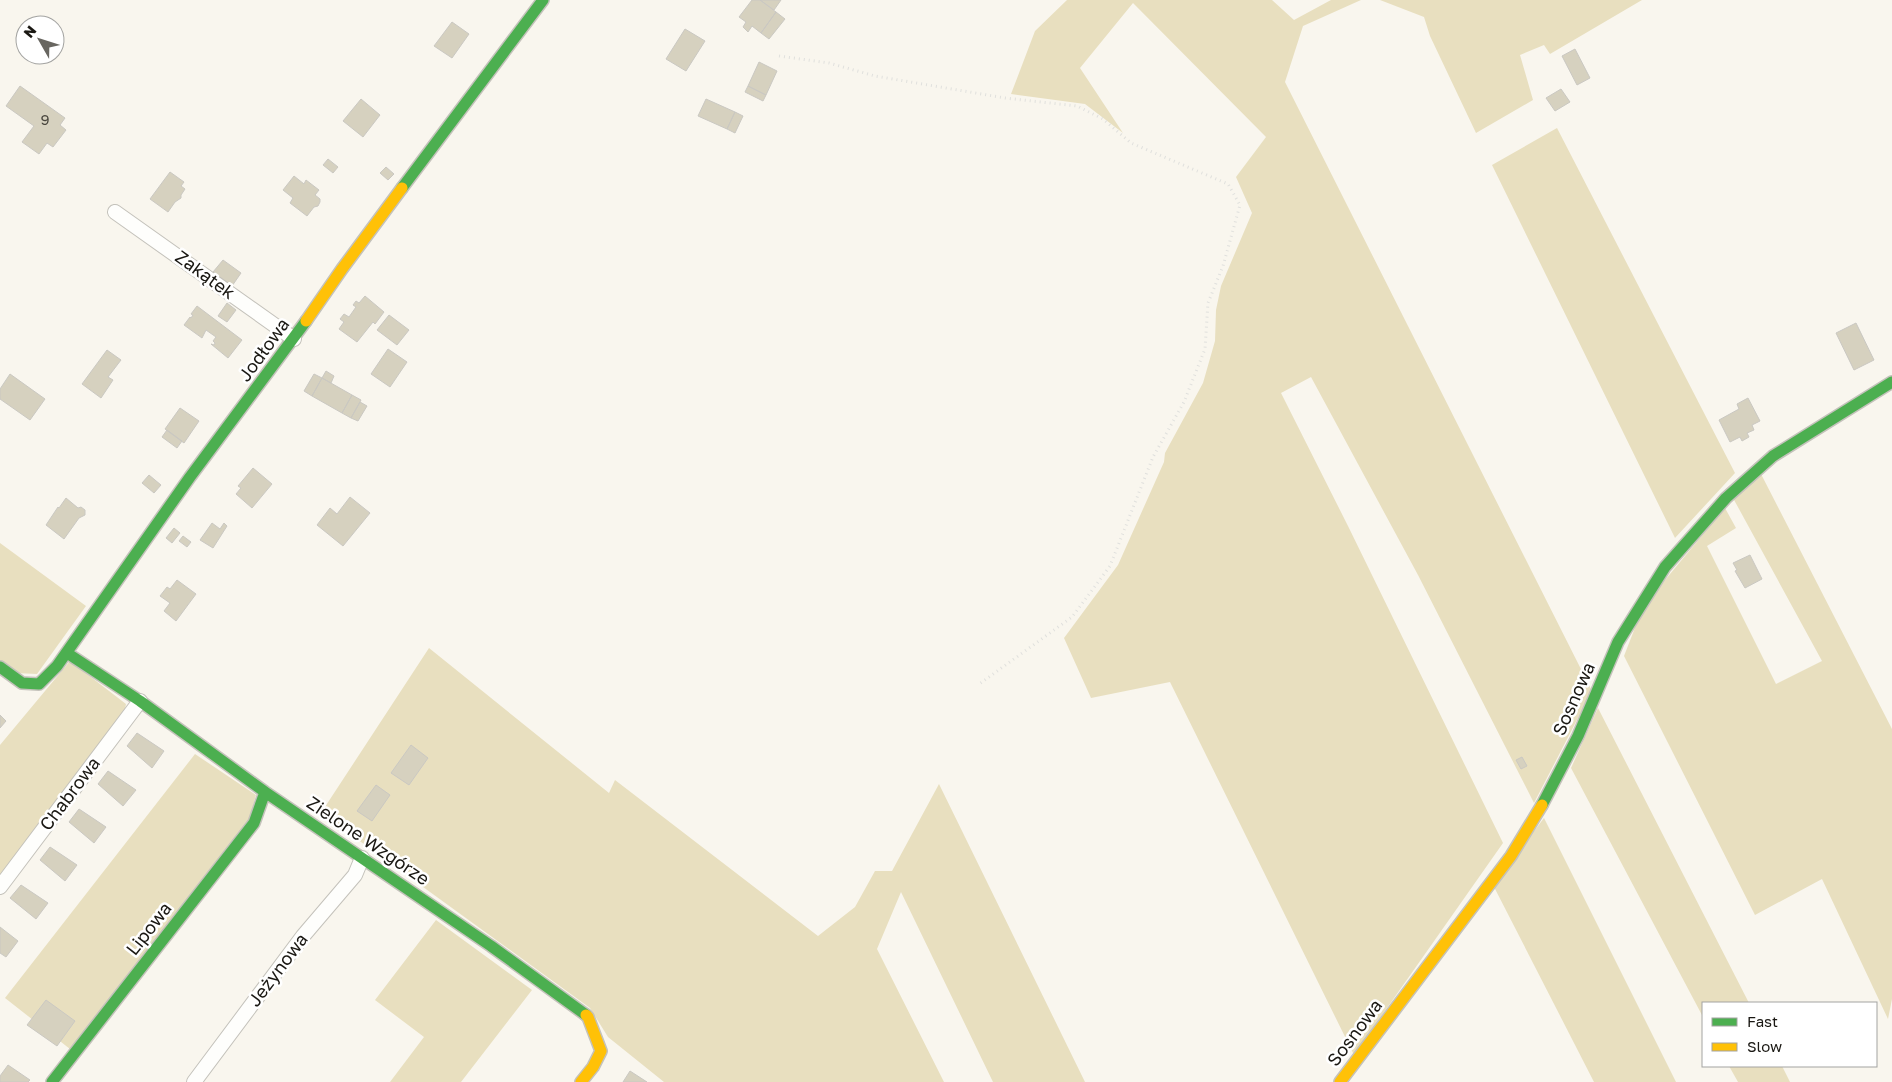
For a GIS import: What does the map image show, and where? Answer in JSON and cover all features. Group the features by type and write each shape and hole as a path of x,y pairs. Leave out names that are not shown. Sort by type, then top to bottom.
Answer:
{"street":[{"name":"Jodłowa","path":"0,667 22,683 39,684 57,666 190,477 294,339 342,269 543,0"},
{"name":"Zakątek","path":"115,212 294,339"},
{"name":"Sosnowa","path":"1340,1082 1511,856 1545,800 1578,736 1618,642 1665,566 1726,498 1773,456 1892,382"},
{"name":"Zielone Wzgórze","path":"67,653 140,701 265,792 491,946 588,1017 600,1051 593,1067 581,1082"},
{"name":"Chabrowa","path":"0,887 140,701"},
{"name":"Lipowa","path":"52,1082 254,823 265,792"},
{"name":"Jeżynowa","path":"194,1082 303,936 355,875 362,858"}],"path":[{"path":"779,56 829,63 875,76 1005,98 1077,106 1103,120 1131,143 1228,184 1240,205 1223,266 1208,303 1205,349 1184,402 1153,457 1110,566 1072,617 978,684"}],"shaded area":[{"path":"1067,0 1272,0 1294,20 1331,0 1361,0 1303,26 1285,82 1592,691 1534,803 1418,575 1311,377 1281,393 1503,843 1354,1055 1170,682 1091,698 1064,638 1118,565 1164,462 1165,453 1203,383 1215,341 1216,310 1221,286 1252,213 1236,177 1266,137 1133,3 1080,68 1123,133 1085,104 1011,94 1035,31"},
{"path":"1380,0 1642,0 1550,54 1544,45 1520,55 1533,100 1476,133 1430,36 1424,17"},
{"path":"1557,128 1735,473 1675,538 1492,165"},
{"path":"1761,474 1892,729 1892,999 1888,1019 1822,879 1755,915 1624,656 1638,620 1665,580 1725,508 1736,528 1707,546 1776,684 1822,661 1733,498"},
{"path":"0,543 86,606 37,674 15,673 0,662"},
{"path":"429,648 609,793 615,780 818,936 855,907 875,871 892,871 939,784 1085,1082 993,1082 901,892 877,949 944,1082 664,1082 608,1037 590,1008 321,813"},
{"path":"70,661 126,704 123,719 0,875 0,745"},
{"path":"1598,708 1748,1002 1702,1002 1702,1015 1571,768"},
{"path":"195,754 256,795 249,821 70,1049 5,998"},
{"path":"1544,818 1676,1082 1594,1082 1493,885"},
{"path":"436,920 532,990 461,1082 390,1082 424,1037 375,1000"},
{"path":"1730,1067 1782,1067 1790,1082 1738,1082"}],"building":[{"path":"752,0 760,0 776,12 761,33 752,26 748,32 743,27 746,22 739,17"},
{"path":"760,0 781,0 774,10"},
{"path":"776,12 785,19 769,39 761,33"},
{"path":"452,22 469,34 452,58 434,46"},
{"path":"685,29 705,41 686,71 666,59"},
{"path":"1575,49 1590,78 1577,85 1562,56"},
{"path":"759,62 777,71 766,95 748,86"},
{"path":"20,86 65,118 60,125 66,130 53,147 47,143 39,154 22,142 34,126 6,106"},
{"path":"748,86 766,95 763,101 745,92"},
{"path":"1561,89 1570,102 1555,111 1546,98"},
{"path":"361,99 380,115 363,137 343,121"},
{"path":"706,99 735,112 727,129 698,116"},
{"path":"735,112 743,116 735,133 727,129"},
{"path":"328,159 338,167 333,173 323,165"},
{"path":"386,167 394,174 388,180 380,173"},
{"path":"170,172 184,182 181,186 185,189 181,198 175,202 168,212 150,199"},
{"path":"294,176 304,184 306,180 319,190 315,195 320,199 320,202 307,216 290,203 293,198 283,190"},
{"path":"223,260 241,273 232,286 213,272"},
{"path":"365,296 384,312 357,342 339,329 344,322 340,319 344,314 349,317 356,307 353,305 356,301 359,303"},
{"path":"227,303 236,310 227,322 218,316"},
{"path":"197,306 242,340 228,358 211,344 214,345 213,341 216,337 206,330 202,338 184,325 191,318 193,315 191,314"},
{"path":"389,315 409,330 397,345 377,330"},
{"path":"1856,323 1874,360 1854,370 1836,333"},
{"path":"388,349 407,362 390,387 371,374"},
{"path":"107,350 121,360 108,377 113,380 101,398 82,384"},
{"path":"326,371 334,376 331,383 322,378"},
{"path":"10,374 45,399 30,420 0,399 0,389"},
{"path":"314,374 322,378 312,396 304,391"},
{"path":"322,378 352,395 342,413 312,396"},
{"path":"352,395 361,400 351,418 342,413"},
{"path":"1748,398 1760,421 1752,425 1754,430 1747,433 1749,437 1742,441 1740,437 1730,442 1719,420 1739,409 1737,404"},
{"path":"360,402 367,406 358,421 351,418"},
{"path":"180,408 199,421 184,443 165,429"},
{"path":"167,430 182,441 177,448 162,437"},
{"path":"253,468 272,484 252,508 236,494 241,488 238,486"},
{"path":"149,475 161,485 154,493 142,483"},
{"path":"350,497 370,513 343,546 317,525 330,508 337,514"},
{"path":"66,498 78,508 81,507 85,510 85,515 79,518 64,539 46,525"},
{"path":"212,523 220,529 224,523 227,526 213,548 200,540"},
{"path":"174,528 180,533 172,543 166,538"},
{"path":"183,536 191,542 187,547 179,541"},
{"path":"1750,555 1762,579 1745,588 1735,571 1737,570 1733,563"},
{"path":"177,580 196,594 176,621 164,611 170,603 160,596 167,587 170,589"},
{"path":"0,715 6,721 0,728"},
{"path":"137,733 164,751 152,768 127,746"},
{"path":"411,745 428,758 409,785 391,773"},
{"path":"1522,757 1527,766 1521,769 1516,760"},
{"path":"108,771 136,790 123,806 98,784"},
{"path":"376,785 390,795 372,821 357,811"},
{"path":"79,809 106,827 94,843 69,822"},
{"path":"50,847 77,865 65,881 40,860"},
{"path":"21,885 48,903 36,919 10,898"},
{"path":"0,927 18,941 6,957 0,953"},
{"path":"46,1000 75,1021 57,1046 27,1025"},
{"path":"8,1065 30,1080 28,1082 0,1082 0,1076"},
{"path":"630,1071 647,1082 623,1082"}],"traffic: fast":[{"path":"402,188 543,0"},
{"path":"0,667 22,683 39,684 57,666 190,477 306,321"},
{"path":"1542,805 1578,736 1618,642 1665,567 1726,498 1773,456 1892,382"},
{"path":"67,653 140,701 265,792 491,946 586,1015"},
{"path":"52,1082 254,823 265,792"}],"traffic: slow":[{"path":"306,321 402,188"},
{"path":"1340,1082 1511,856 1542,805"},
{"path":"581,1082 593,1067 601,1051 586,1015"}]}
